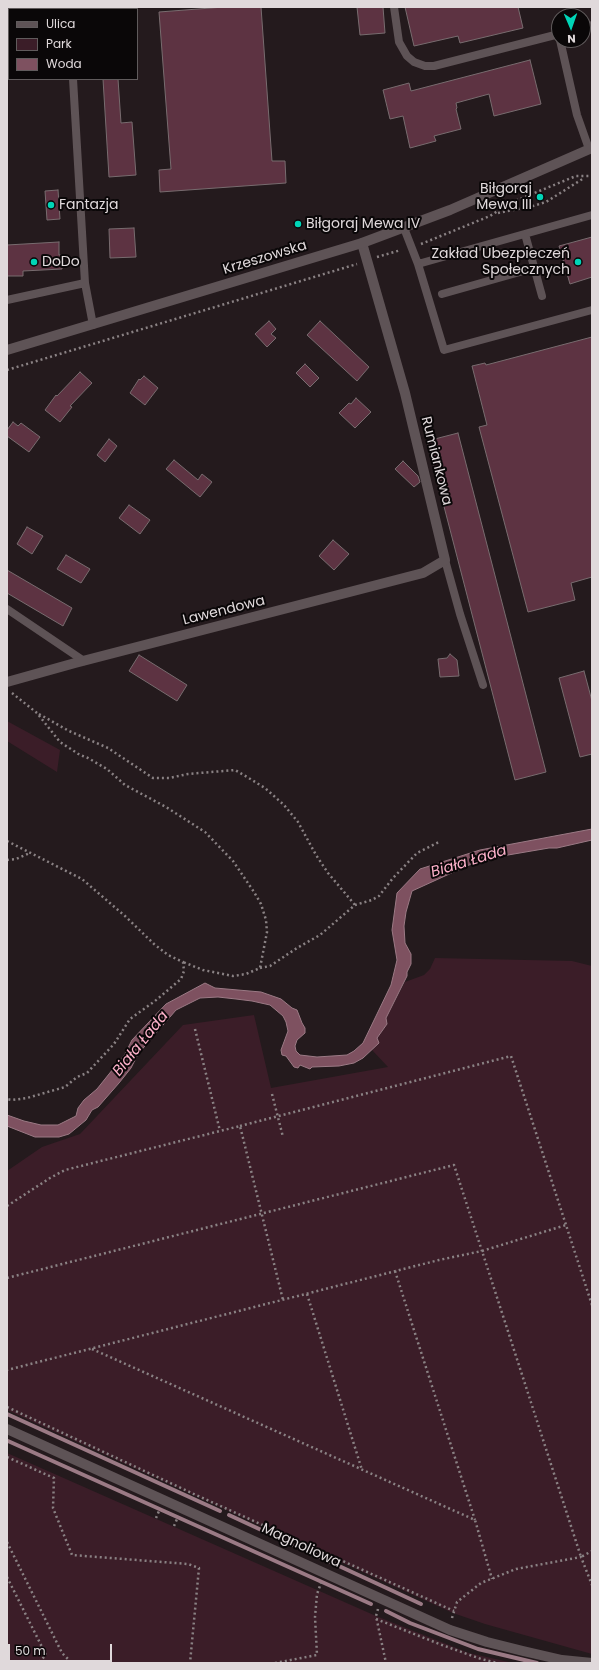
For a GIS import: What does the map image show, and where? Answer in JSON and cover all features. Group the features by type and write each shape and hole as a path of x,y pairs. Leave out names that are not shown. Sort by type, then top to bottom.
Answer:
{"street":[{"name":"Krzeszowska","path":"7,350 362,243 450,210 591,149"},
{"name":"Rumiankowa","path":"362,243 405,393 445,560"},
{"name":"Lawendowa","path":"8,686 84,661 422,574 445,560"},
{"name":"Magnoliowa","path":"7,1429 450,1630 523,1651 562,1660 592,1663"}],"lane":[{"path":"394,7 400,42 403,49 407,56 414,62 425,66 434,66 551,38"},
{"path":"562,48 577,116 591,149"},
{"path":"73,80 85,283 93,325"},
{"path":"418,264 592,215"},
{"path":"404,228 418,264 444,350 592,310"},
{"path":"525,234 542,296"},
{"path":"442,294 534,268"},
{"path":"7,300 85,283"},
{"name":"Rumiankowa","path":"445,560 460,614 483,685"},
{"path":"7,609 84,661"}],"path":[{"path":"497,213 510,204 576,176 592,176"},
{"path":"420,244 497,213 546,202 585,177"},
{"path":"7,370 404,249"},
{"path":"8,686 20,700 37,712 69,731 108,748 153,778 168,778 188,774 235,770 265,788 284,805 298,822 324,867 355,905"},
{"path":"37,712 60,742 107,769 125,785 185,818 205,832 233,860 261,904 266,920 267,932 260,968"},
{"path":"7,841 82,879 168,955 203,970 233,976 246,974 260,968 270,966 297,948 320,936 355,905 372,900 379,896 393,878 417,853 438,842"},
{"path":"7,860 16,859 31,853"},
{"path":"7,1099 12,1100 26,1098 65,1087 76,1077 88,1073 114,1044 130,1019 155,1001 181,979 184,971 183,962"},
{"path":"195,1029 220,1131"},
{"path":"7,1206 65,1170 511,1056 592,1305"},
{"path":"272,1094 283,1137"},
{"path":"240,1126 283,1300"},
{"path":"7,1278 454,1164 581,1557 592,1585"},
{"path":"7,1370 482,1251 566,1225"},
{"path":"395,1272 475,1520 492,1579"},
{"path":"307,1294 362,1470"},
{"path":"92,1349 475,1520"},
{"path":"7,1407 102,1453 353,1567 454,1611"},
{"path":"7,1457 54,1478 53,1508 72,1555 188,1564 199,1568 190,1663"},
{"path":"156,1518 158,1512"},
{"path":"174,1526 176,1520"},
{"path":"7,1542 62,1653 72,1663"},
{"path":"450,1630 457,1602 481,1583 516,1569 581,1557 592,1551"},
{"path":"7,1577 46,1655 38,1663"},
{"path":"275,1663 317,1655 315,1617 317,1594 320,1584"},
{"path":"382,1599 376,1619 386,1663"},
{"path":"376,1619 442,1645 481,1659 498,1663"}],"green space":[{"path":"7,721 60,750 57,772 7,741"},
{"path":"435,958 572,961 592,966 592,1654 485,1624 453,1613 7,1410 7,1171 42,1147 80,1134 183,1025 254,1015 271,1088 388,1067 372,1050 378,1043 377,1038 387,1024 386,1018 405,982 424,975 430,969"},
{"path":"7,1453 376,1616 469,1653 513,1663 7,1663"}],"water":[{"name":"Biała Łada","path":"592,829 592,840 557,848 508,855 469,865 412,891 404,926 405,943 411,954 411,964 407,972 407,976 386,1018 387,1024 377,1038 379,1043 363,1058 354,1063 339,1066 312,1067 310,1069 300,1065 298,1068 294,1067 286,1056 282,1055 281,1050 288,1031 286,1022 283,1016 270,1005 252,1001 218,997 200,998 176,1010 138,1054 131,1068 119,1083 98,1107 92,1110 86,1120 69,1134 59,1137 35,1137 7,1126 7,1115 41,1125 58,1125 76,1116 78,1108 84,1100 97,1089 125,1054 132,1040 166,1004 205,983 215,988 261,992 281,999 297,1010 305,1028 305,1033 297,1040 295,1046 296,1051 300,1055 317,1057 347,1055 363,1043 391,985 397,960 392,930 397,893 420,869 480,850"}],"building":[{"path":"224,7 261,7 272,161 285,161 286,183 160,192 159,170 171,169 159,12"},
{"path":"357,7 383,7 385,33 360,35"},
{"path":"405,7 518,7 523,28 460,43 458,36 414,46"},
{"path":"530,60 541,104 494,116 489,94 456,103 461,129 434,136 436,141 410,148 403,116 390,119 383,90 409,83 411,91"},
{"path":"103,80 118,80 121,123 132,122 136,175 109,177"},
{"name":"Fantazja","path":"58,190 60,219 47,220 45,191"},
{"path":"134,228 136,257 110,258 109,229"},
{"name":"Zakład Ubezpieczeń Społecznych","path":"592,237 592,277 570,284 559,246"},
{"name":"DoDo","path":"59,242 59,255 62,255 62,269 23,271 23,276 7,276 7,245"},
{"path":"269,321 276,329 271,334 276,338 267,347 255,334"},
{"path":"320,321 369,367 357,381 307,335"},
{"path":"592,337 592,577 571,583 575,600 528,612 479,427 487,425 472,366 485,363 486,365"},
{"path":"305,364 319,378 310,387 296,373"},
{"path":"80,372 92,383 70,406 72,407 60,422 45,410 56,395 57,396"},
{"path":"144,376 158,388 145,405 130,393 139,379 140,380"},
{"path":"356,398 371,412 355,428 339,413"},
{"path":"13,422 18,426 21,423 40,437 29,452 7,436 7,430"},
{"path":"458,433 546,772 515,780 427,441"},
{"path":"109,439 117,446 105,462 97,455"},
{"path":"174,460 198,480 202,474 212,482 200,497 166,469"},
{"path":"403,461 418,476 420,482 414,487 395,469"},
{"path":"129,505 150,520 140,534 119,518"},
{"path":"27,527 43,536 32,554 17,544"},
{"path":"333,540 349,554 334,570 319,556"},
{"path":"66,555 90,569 81,583 57,569"},
{"path":"7,570 72,608 63,626 7,593"},
{"path":"450,654 457,660 459,676 440,677 438,659 447,658"},
{"path":"139,655 187,685 177,701 129,671"},
{"path":"584,671 592,701 592,754 580,757 559,678"}],"waterway":[{"path":"7,1414 220,1511"},
{"path":"8,1441 371,1604"},
{"path":"229,1515 421,1604"},
{"path":"386,1611 410,1623 478,1649 537,1663"}],"place":[{"name":"Biłgoraj Mewa III","path":"540,197"},
{"name":"Fantazja","path":"51,205"},
{"name":"Biłgoraj Mewa IV","path":"298,224"},
{"name":"DoDo","path":"34,262"},
{"name":"Zakład Ubezpieczeń Społecznych","path":"578,262"}]}
